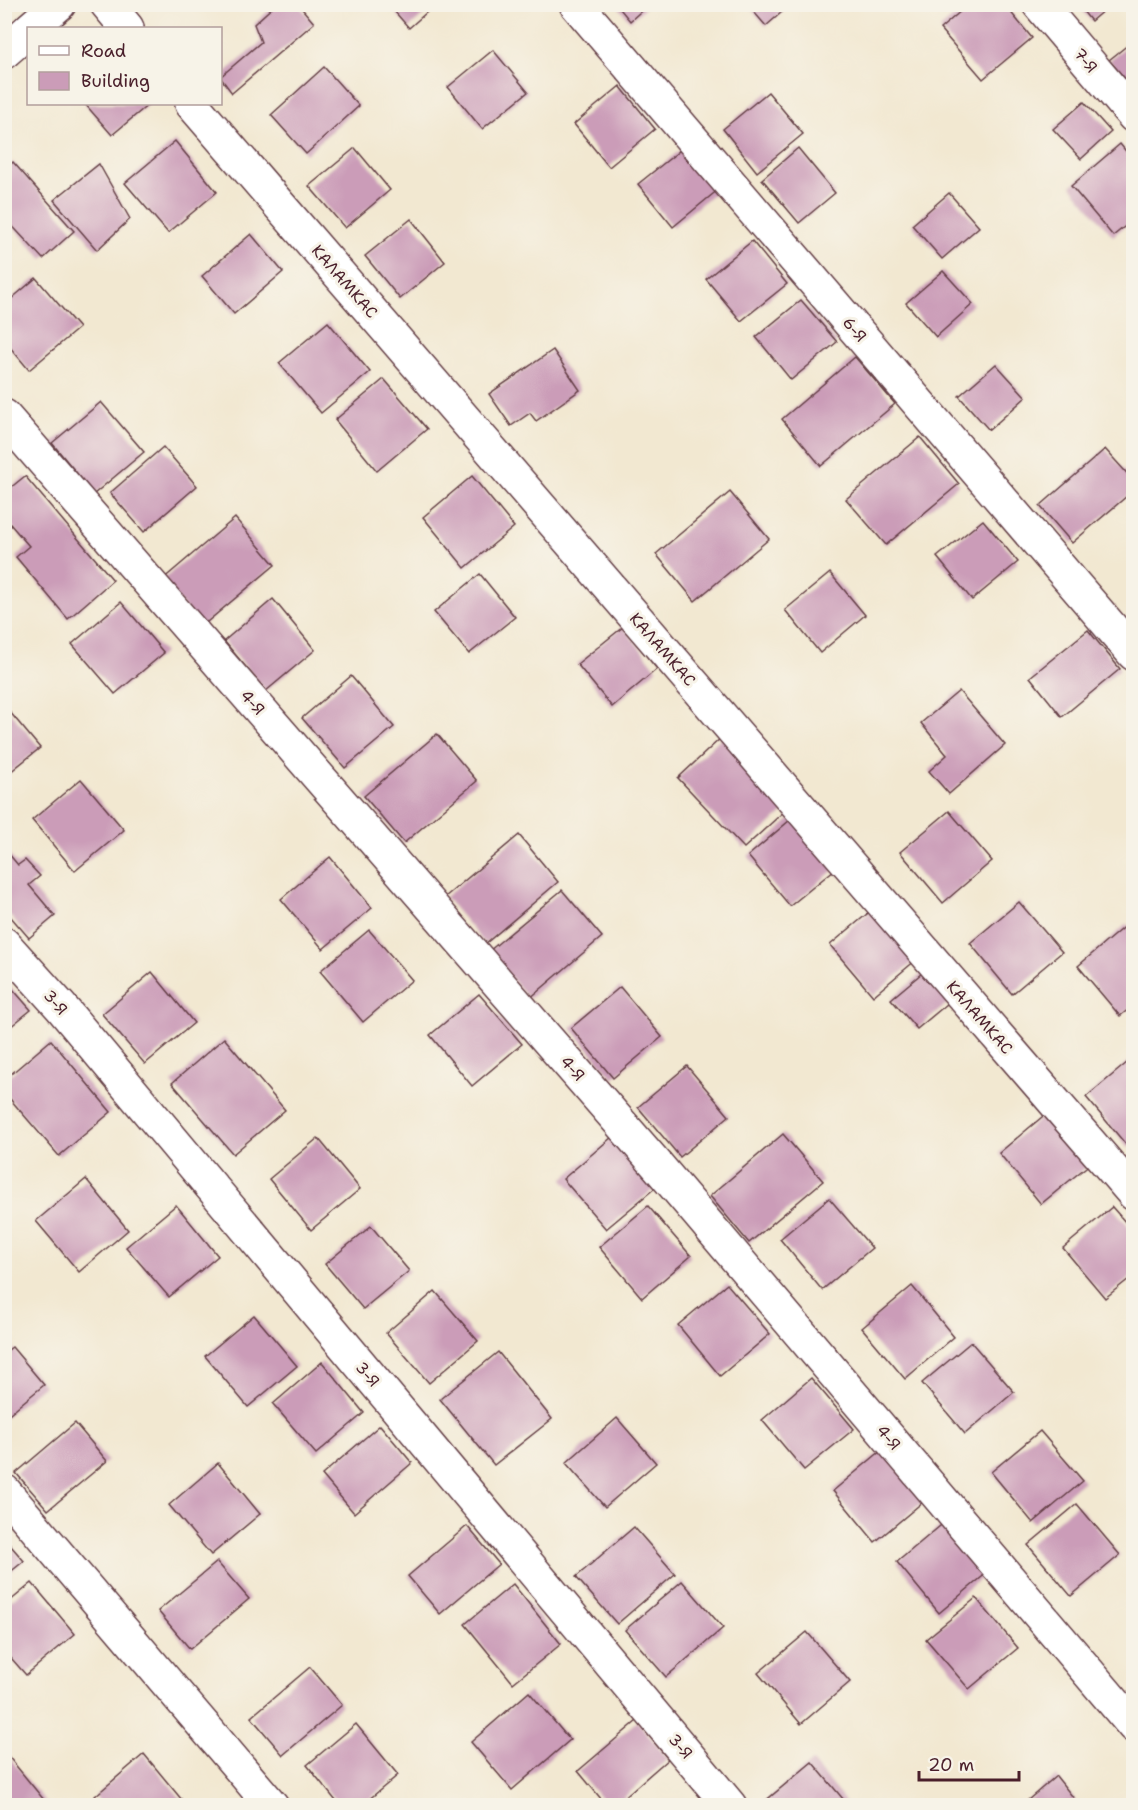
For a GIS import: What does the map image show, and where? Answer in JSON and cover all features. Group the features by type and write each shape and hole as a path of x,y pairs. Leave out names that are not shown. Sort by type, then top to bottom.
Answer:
{"street":[{"path":"33,27 59,4"},
{"path":"107,4 126,27"},
{"name":"6-Я","path":"576,4 1134,654"},
{"name":"7-Я","path":"1039,4 1134,116"},
{"path":"4,52 27,33"},
{"name":"КАЛАМКАС","path":"193,105 1134,1194"},
{"name":"4-Я","path":"4,416 657,1165 1134,1726"},
{"name":"3-Я","path":"4,944 76,1026 730,1806"},
{"path":"4,1491 272,1806"}],"building":[{"path":"276,4 298,4 314,23 232,93 222,80 222,75 261,42 254,24"},
{"path":"388,4 436,4 409,28"},
{"path":"616,4 649,4 630,21"},
{"path":"747,4 791,4 766,26"},
{"path":"969,4 1004,4 1032,38 983,79 940,29"},
{"path":"1077,4 1111,4 1091,21"},
{"path":"1134,40 1134,89 1109,60"},
{"path":"493,50 528,92 482,129 448,87"},
{"path":"324,67 359,106 306,154 271,115"},
{"path":"620,86 655,129 609,167 574,124"},
{"path":"768,92 803,134 757,172 723,129"},
{"path":"1084,102 1111,132 1081,159 1053,129"},
{"path":"86,105 148,105 112,135"},
{"path":"175,141 217,192 168,233 125,183"},
{"path":"1120,144 1134,161 1134,219 1113,236 1071,186"},
{"path":"684,147 719,189 673,227 638,184"},
{"path":"355,148 390,190 345,228 309,186"},
{"path":"798,148 835,193 799,223 762,179"},
{"path":"13,162 74,231 43,259 4,217 4,170"},
{"path":"99,164 130,219 97,250 54,200"},
{"path":"949,193 979,227 942,259 912,225"},
{"path":"411,219 445,262 400,299 365,256"},
{"path":"251,234 283,272 234,314 202,276"},
{"path":"752,241 787,284 741,321 706,279"},
{"path":"943,271 973,304 936,337 906,303"},
{"path":"36,278 79,328 29,370 4,340 4,305"},
{"path":"801,300 837,342 791,380 756,337"},
{"path":"328,322 370,372 321,413 279,363"},
{"path":"553,350 580,390 536,421 530,413 511,426 489,394"},
{"path":"855,357 895,404 821,466 782,419"},
{"path":"996,364 1026,397 989,430 959,396"},
{"path":"384,379 427,429 377,471 335,420"},
{"path":"101,402 144,452 94,494 52,443"},
{"path":"920,437 959,484 886,545 846,499"},
{"path":"163,447 197,486 144,532 110,493"},
{"path":"1105,449 1134,481 1134,490 1072,543 1040,506"},
{"path":"25,476 113,580 68,619 16,557 29,546 4,517 4,493"},
{"path":"472,476 514,527 465,568 423,517"},
{"path":"730,492 769,539 695,601 656,554"},
{"path":"235,518 275,565 201,627 162,580"},
{"path":"983,520 1018,562 972,600 937,557"},
{"path":"830,573 865,615 820,653 785,610"},
{"path":"480,574 515,617 469,654 434,612"},
{"path":"273,599 315,650 266,691 224,641"},
{"path":"121,602 164,653 115,694 72,644"},
{"path":"623,627 657,669 612,707 577,664"},
{"path":"1088,630 1120,669 1062,717 1030,677"},
{"path":"351,676 394,727 345,768 302,718"},
{"path":"959,691 1005,745 949,794 929,771 947,755 921,723"},
{"path":"4,705 40,748 4,777"},
{"path":"437,734 477,781 404,843 364,796"},
{"path":"723,736 789,807 744,848 678,778"},
{"path":"81,779 124,830 75,871 32,820"},
{"path":"949,811 992,861 943,903 900,852"},
{"path":"797,814 840,865 790,906 748,856"},
{"path":"519,835 558,882 485,944 445,897"},
{"path":"8,853 18,865 25,860 40,876 29,885 55,916 29,938 4,909 4,855"},
{"path":"330,857 372,908 323,949 281,899"},
{"path":"562,890 602,937 529,999 489,951"},
{"path":"1019,902 1062,952 1012,994 970,943"},
{"path":"879,904 922,955 873,996 830,945"},
{"path":"1127,924 1134,932 1134,1005 1120,1016 1078,966"},
{"path":"369,930 412,980 363,1022 320,971"},
{"path":"928,968 953,999 917,1029 891,999"},
{"path":"152,972 194,1023 145,1064 102,1014"},
{"path":"4,979 31,1010 4,1032"},
{"path":"620,987 662,1037 613,1078 571,1028"},
{"path":"479,994 522,1044 472,1086 430,1035"},
{"path":"224,1038 285,1110 233,1154 172,1083"},
{"path":"51,1040 111,1112 59,1156 4,1092 4,1080"},
{"path":"1134,1057 1134,1143 1128,1147 1086,1097"},
{"path":"687,1066 729,1116 680,1157 638,1107"},
{"path":"1048,1112 1091,1163 1041,1204 999,1153"},
{"path":"783,1134 823,1181 749,1243 710,1196"},
{"path":"612,1137 655,1188 606,1229 563,1179"},
{"path":"318,1138 360,1189 311,1230 269,1179"},
{"path":"86,1179 128,1230 79,1272 36,1221"},
{"path":"829,1198 872,1248 822,1290 780,1239"},
{"path":"176,1205 218,1256 169,1297 126,1247"},
{"path":"648,1206 691,1256 642,1298 599,1247"},
{"path":"1112,1207 1134,1232 1134,1275 1105,1298 1063,1248"},
{"path":"371,1226 409,1271 363,1309 325,1264"},
{"path":"727,1284 770,1334 720,1376 678,1325"},
{"path":"912,1286 954,1337 905,1379 862,1328"},
{"path":"435,1291 478,1341 429,1383 386,1333"},
{"path":"254,1315 297,1366 248,1407 205,1356"},
{"path":"971,1342 1014,1392 965,1434 922,1383"},
{"path":"12,1347 44,1385 4,1418 4,1353"},
{"path":"498,1352 552,1419 494,1465 440,1399"},
{"path":"322,1362 364,1413 316,1454 273,1404"},
{"path":"811,1378 854,1429 804,1470 762,1420"},
{"path":"617,1418 656,1463 605,1507 566,1463"},
{"path":"75,1423 107,1461 48,1510 16,1473"},
{"path":"380,1425 412,1463 354,1513 322,1475"},
{"path":"1040,1431 1083,1481 1033,1523 991,1472"},
{"path":"882,1450 924,1501 875,1542 833,1491"},
{"path":"218,1463 260,1514 211,1555 169,1505"},
{"path":"1077,1504 1120,1555 1071,1596 1028,1545"},
{"path":"946,1521 988,1572 939,1613 897,1562"},
{"path":"467,1526 499,1564 440,1614 408,1576"},
{"path":"634,1527 675,1574 617,1624 576,1577"},
{"path":"4,1538 24,1561 4,1577"},
{"path":"217,1562 249,1599 190,1649 158,1611"},
{"path":"682,1581 723,1628 666,1677 625,1630"},
{"path":"32,1583 75,1634 26,1675 4,1650 4,1606"},
{"path":"513,1584 561,1644 513,1683 465,1624"},
{"path":"976,1598 1018,1648 969,1689 926,1639"},
{"path":"807,1632 850,1682 801,1724 758,1673"},
{"path":"310,1667 342,1705 283,1755 251,1717"},
{"path":"529,1692 570,1740 512,1790 471,1742"},
{"path":"637,1721 668,1759 614,1806 607,1806 578,1771"},
{"path":"356,1724 398,1775 361,1806 340,1806 307,1765"},
{"path":"144,1754 187,1806 103,1806 95,1796"},
{"path":"8,1756 49,1806 4,1806 4,1760"},
{"path":"812,1762 849,1806 765,1806 763,1803"},
{"path":"1056,1776 1080,1806 1021,1806"}]}
